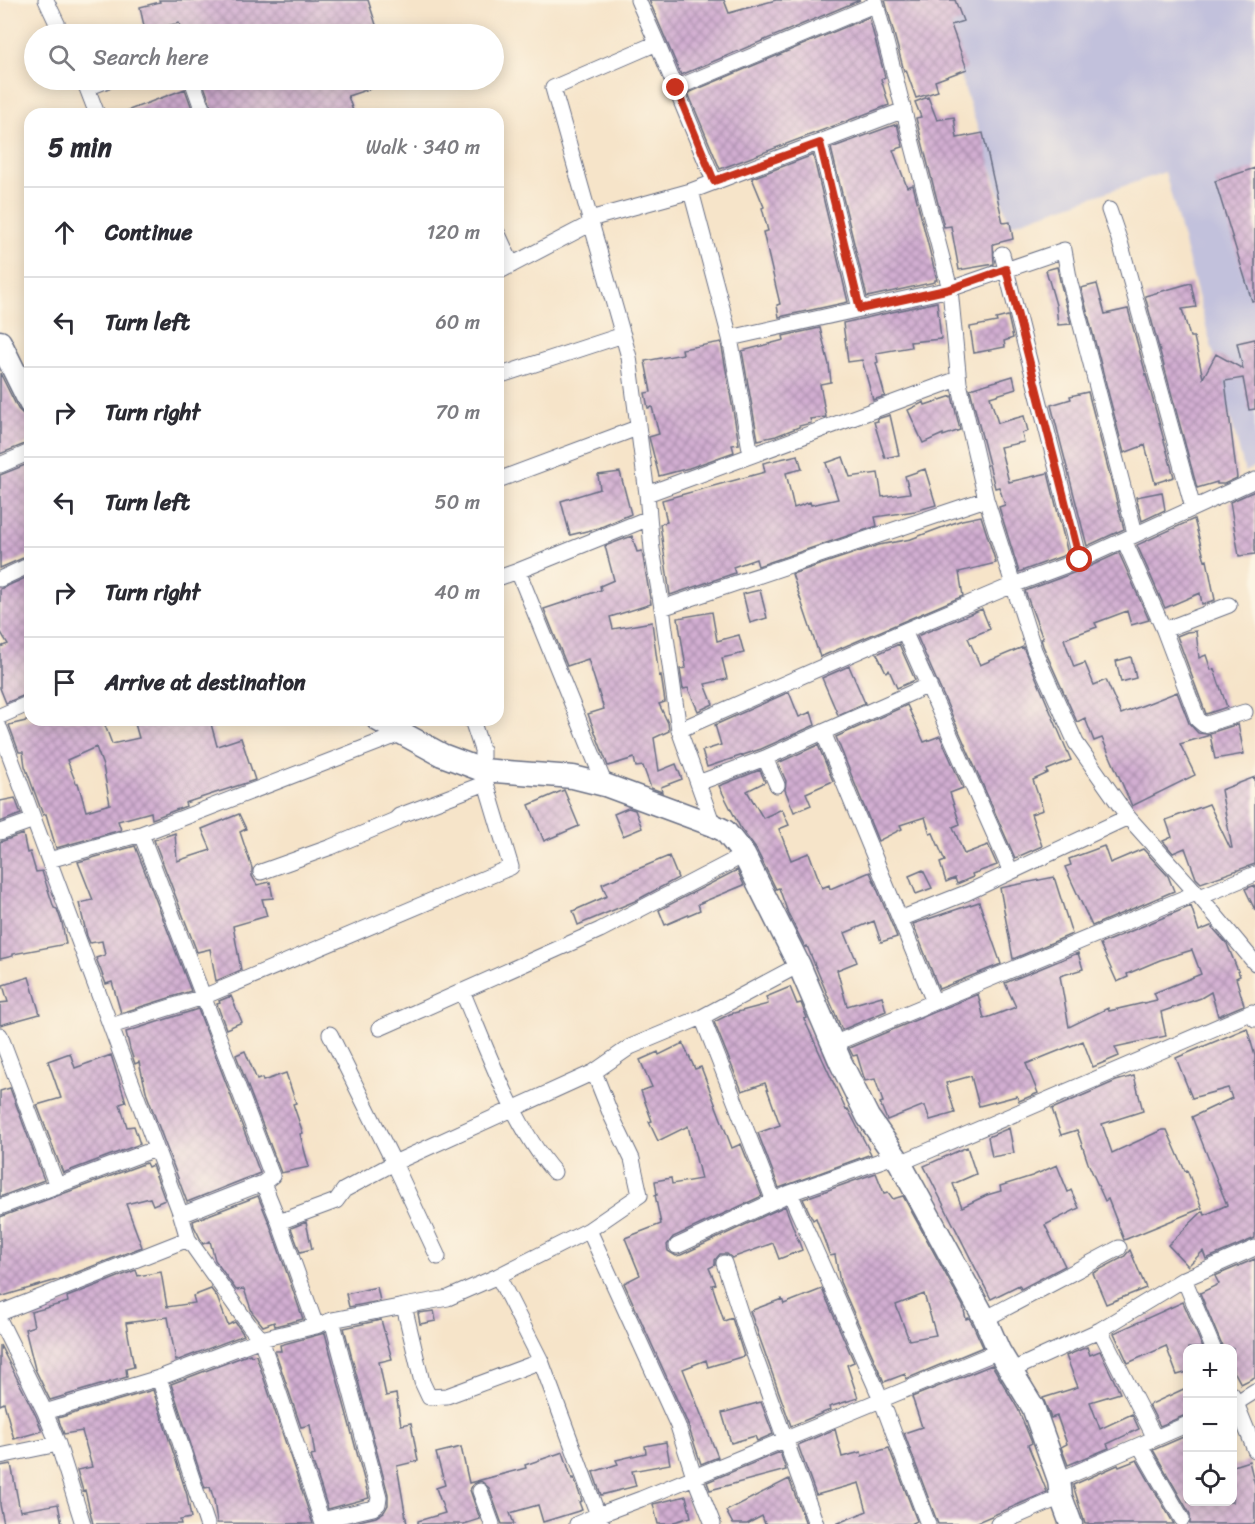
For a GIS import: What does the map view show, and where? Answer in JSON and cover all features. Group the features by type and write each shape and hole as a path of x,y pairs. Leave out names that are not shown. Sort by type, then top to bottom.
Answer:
{"street":[{"path":"46,0 57,24"},
{"path":"638,0 714,181"},
{"path":"676,88 875,2 950,289 958,379 986,499 1034,650 1076,743 1128,817 1255,963"},
{"path":"657,43 553,88 629,357 652,549 679,730 713,825"},
{"path":"87,90 95,108"},
{"path":"196,90 202,108"},
{"path":"505,268 591,221 692,191 904,110"},
{"path":"820,143 860,309"},
{"path":"692,191 730,338 751,454"},
{"path":"1109,210 1120,242 1193,508"},
{"path":"730,338 950,289 1004,262 1064,250 1130,536 1198,720 1204,725 1245,712"},
{"path":"1004,262 1080,560"},
{"path":"504,374 623,335"},
{"path":"0,342 24,391"},
{"path":"647,494 958,379"},
{"path":"504,478 638,428"},
{"path":"0,465 24,455"},
{"path":"679,730 904,631 1013,585 1080,560 1255,480"},
{"path":"662,608 986,499"},
{"path":"504,576 649,518"},
{"path":"0,579 24,568"},
{"path":"518,571 605,785"},
{"path":"1164,630 1229,605"},
{"path":"904,631 1011,872"},
{"path":"698,783 765,758 929,685"},
{"path":"24,706 0,718 34,820 188,1239 261,1339 322,1522 373,1508 378,1504 379,1497 332,1320"},
{"path":"387,726 484,777"},
{"path":"111,1026 203,997 512,867 484,777 482,750 474,726"},
{"path":"823,732 934,1002"},
{"path":"49,860 141,834 400,734"},
{"path":"765,758 777,785"},
{"path":"261,872 331,847 395,820 399,816 484,777 573,777 605,785 726,831 744,855 799,965 868,1117 897,1160 985,1319 999,1351 1033,1407 1071,1524"},
{"path":"900,919 966,893 1128,817"},
{"path":"0,832 34,820"},
{"path":"141,834 272,1176 263,1183 181,1215"},
{"path":"380,1029 600,930 744,855"},
{"path":"833,1044 1198,895 1255,874"},
{"path":"279,1221 336,1201 344,1190 394,1163 594,1072 630,1047 702,1017 799,965"},
{"path":"462,991 514,1110 544,1161 554,1172"},
{"path":"677,1246 790,1192 897,1160 1252,1012 1255,1019"},
{"path":"702,1017 774,1201"},
{"path":"330,1034 438,1257"},
{"path":"0,1035 57,1186"},
{"path":"45,1412 159,1378 261,1339 332,1320 448,1298 498,1276 589,1230 640,1195 632,1159 594,1072"},
{"path":"0,1207 155,1149"},
{"path":"263,1183 316,1326"},
{"path":"790,1192 881,1399 928,1524"},
{"path":"589,1230 678,1426 713,1524"},
{"path":"0,1313 188,1239"},
{"path":"985,1319 1119,1248"},
{"path":"1012,1370 1100,1330 1184,1280 1255,1248"},
{"path":"724,1263 749,1340 816,1524"},
{"path":"498,1276 542,1361 600,1519"},
{"path":"1184,1280 1211,1344"},
{"path":"404,1306 422,1382 429,1397 447,1396 542,1361"},
{"path":"0,1321 45,1412 58,1444 83,1524"},
{"path":"1100,1330 1155,1438"},
{"path":"577,1524 600,1519 694,1476 999,1351"},
{"path":"159,1378 207,1524"},
{"path":"1237,1399 1255,1391"},
{"path":"1237,1407 1255,1450"},
{"path":"998,1524 1060,1488 1155,1438 1183,1426"},
{"path":"0,1456 58,1444"},
{"path":"1140,1446 1182,1519"},
{"path":"480,1491 492,1524"}],"shaded area":[{"path":"935,0 1255,0 1255,467 1245,472 1165,172 1010,225"}],"building":[{"path":"159,0 368,0 376,24 144,24 140,7 160,2"},
{"path":"649,0 724,0 729,13 776,0 860,0 681,75"},
{"path":"885,0 955,0 963,21 951,25 967,69 935,81 938,91 916,98 906,70 904,71"},
{"path":"869,17 885,77 881,79 889,105 720,169 688,93"},
{"path":"185,90 192,108 134,108"},
{"path":"206,90 366,90 348,96 352,108 212,108"},
{"path":"928,97 937,120 954,117 957,138 983,133 1003,223 1010,222 1013,239 993,244 994,264 959,270 951,226 944,227 916,118 921,117 915,102"},
{"path":"897,124 903,147 893,150 907,187 913,185 937,280 867,297 831,148"},
{"path":"813,155 848,302 779,317 777,305 780,304 763,232 768,231 762,208 764,207 752,178"},
{"path":"1255,168 1255,300 1252,301 1215,181"},
{"path":"1057,267 1071,324 1058,325 1056,305 1046,270"},
{"path":"1191,283 1196,307 1182,309 1190,337 1194,337 1203,378 1216,354 1243,369 1237,343 1255,339 1255,409 1249,410 1243,378 1225,381 1237,478 1224,484 1217,484 1217,482 1197,488 1145,296"},
{"path":"1097,284 1105,314 1128,309 1174,477 1155,483 1145,445 1124,453 1081,288"},
{"path":"937,302 941,339 910,342 911,347 876,353 878,362 876,363 885,396 873,400 862,360 848,362 843,323"},
{"path":"1008,316 1013,338 1004,341 1005,347 974,353 970,327 997,322 996,319"},
{"path":"820,328 831,382 820,384 826,417 810,419 811,423 758,440 742,351 784,340 783,336"},
{"path":"721,342 739,444 732,445 734,452 659,476 649,437 659,434 652,407 648,408 645,393 651,392 645,361 683,354 682,349"},
{"path":"0,373 18,409 24,414 24,444 0,454"},
{"path":"1013,376 1016,389 990,397 998,423 1024,416 1028,431 1022,433 1024,442 1000,447 1009,482 1048,473 1068,554 1019,572 999,507 1005,505 999,487 995,488 970,389"},
{"path":"1088,392 1124,529 1087,546 1051,405 1071,399 1070,396"},
{"path":"952,396 960,430 943,436 943,434 923,443 908,410 924,402 925,405"},
{"path":"890,415 899,455 885,458 874,422"},
{"path":"798,455 802,469 786,473 794,508 810,502 811,505 838,499 826,463 843,457 850,477 878,473 882,497 910,493 905,476 925,469 936,505 915,511 875,517 877,526 758,566 756,559 733,567 735,573 670,595 660,524 667,522 662,500 765,472 763,463"},
{"path":"24,465 24,558 0,568 0,475"},
{"path":"620,472 631,514 599,528 570,535 561,501 600,489 598,475"},
{"path":"1255,491 1255,554 1239,556 1230,502"},
{"path":"1162,492 1165,510 1142,521 1136,497"},
{"path":"981,516 996,563 959,572 963,596 820,657 792,574 879,545 911,539 962,520"},
{"path":"1194,519 1205,561 1207,560 1215,600 1202,604 1200,593 1165,608 1137,545"},
{"path":"632,536 637,552 642,551 651,604 610,617 613,629 652,622 665,702 659,704 668,723 669,731 654,738 659,771 676,764 682,779 661,787 662,792 651,788 643,766 636,767 634,758 608,766 588,714 604,709 588,659 567,666 544,609 601,590 600,586 614,580 605,546"},
{"path":"1119,553 1149,620 1131,625 1127,611 1095,623 1097,627 1064,639 1074,667 1085,663 1094,685 1106,680 1121,714 1177,692 1189,723 1198,733 1207,734 1238,724 1244,754 1215,759 1210,735 1180,744 1195,775 1132,806 1102,738 1094,741 1085,718 1077,722 1043,646 1041,639 1043,639 1025,591"},
{"path":"24,579 24,696 6,703 0,688 0,647 8,644 0,631 0,589"},
{"path":"760,590 767,618 750,623 743,594"},
{"path":"982,609 990,629 968,638 980,665 1023,647 1071,760 1047,770 1048,773 1033,780 1043,810 1031,814 1042,846 1015,858 917,636"},
{"path":"712,612 717,641 739,635 744,653 722,658 727,679 705,684 713,704 698,711 688,688 683,689 680,669 686,668 678,618"},
{"path":"1196,631 1199,658 1206,655 1211,670 1214,669 1227,707 1206,714 1177,636"},
{"path":"899,644 915,680 897,688 889,670 886,672 877,654"},
{"path":"1131,657 1136,678 1121,682 1116,661"},
{"path":"849,666 865,703 838,715 822,678"},
{"path":"789,692 799,717 811,712 815,725 761,749 707,767 702,751 721,745 715,725"},
{"path":"907,705 924,742 940,736 963,788 950,793 960,824 953,827 964,854 988,845 997,865 972,874 973,877 957,884 955,878 946,882 940,863 945,861 933,833 930,834 925,817 900,825 902,829 878,841 836,737"},
{"path":"24,721 24,726 105,726 112,744 139,738 136,726 212,726 217,746 241,738 255,780 185,803 186,806 152,819 151,812 118,821 121,830 56,848 46,814 43,815 25,766 23,752 19,752 9,725","holes":["96,747 103,766 110,804 86,811 78,783 76,783 67,760"]},
{"path":"818,745 833,781 806,793 811,805 794,812 785,790 786,781 778,763"},
{"path":"760,770 765,782 747,791 763,818 782,809 789,825 779,829 791,860 809,853 822,888 829,885 830,889 870,872 897,937 881,942 874,921 845,933 857,962 837,970 847,1006 882,996 886,1011 842,1030 807,946 805,947 788,913 779,888 776,889 756,849 741,829 719,786"},
{"path":"1255,777 1255,864 1201,883 1196,878 1185,848 1173,853 1163,841 1172,837 1166,820 1209,804 1232,848 1221,790"},
{"path":"564,790 579,826 544,841 529,805"},
{"path":"15,798 21,814 0,822 0,801"},
{"path":"628,808 635,810 642,828 623,836 614,814"},
{"path":"239,814 246,829 240,832 252,868 252,876 257,885 270,882 273,898 262,899 267,916 233,926 241,970 216,981 210,949 197,952 154,840 175,833 177,861 211,850 202,829"},
{"path":"23,834 27,853 30,852 36,872 42,871 54,908 57,909 66,944 13,954 13,956 0,959 0,842"},
{"path":"135,846 191,991 121,1013 112,982 106,984 96,958 105,955 102,941 90,943 87,936 79,903 93,900 78,862"},
{"path":"1104,846 1110,863 1143,849 1168,876 1174,891 1092,926 1065,867 1071,865 1069,859"},
{"path":"669,856 678,878 635,901 578,925 573,911 607,896 602,884"},
{"path":"737,870 744,885 698,904 700,910 665,925 659,910"},
{"path":"923,870 932,888 916,894 909,876"},
{"path":"1054,877 1072,934 1013,959 1000,888"},
{"path":"1255,885 1255,910 1245,889"},
{"path":"979,902 1001,964 939,989 913,924"},
{"path":"1191,906 1199,931 1211,926 1227,944 1240,976 1236,978 1244,1005 1218,1016 1211,992 1201,998 1161,1012 1166,1036 1115,1047 1119,1056 1093,1067 1083,1041 1026,1064 1038,1093 1019,1101 1017,1096 979,1106 971,1076 946,1083 955,1113 930,1120 925,1106 922,1106 887,1120 880,1103 883,1102 875,1079 865,1081 857,1055 853,1056 849,1048 978,994 984,1019 1016,1007 1005,983 1078,953 1083,969 1060,976 1069,1027 1108,1008 1109,1011 1157,1000 1154,993 1201,974 1192,950 1127,974 1128,977 1117,982 1100,944"},
{"path":"29,977 40,1014 0,1025 0,1003 8,1002 3,985"},
{"path":"790,987 797,1004 801,1003 807,1018 804,1019 846,1110 848,1109 871,1154 779,1188 758,1133 780,1125 765,1083 742,1091 714,1022 730,1014 768,1004 766,997"},
{"path":"231,996 242,1022 226,1029 217,1004"},
{"path":"198,1009 260,1173 187,1202 147,1095 139,1062 135,1064 126,1032"},
{"path":"1247,1028 1255,1056 1255,1238 1206,1259 1203,1251 1188,1266 1168,1245 1203,1211 1205,1215 1227,1205 1192,1117 1232,1098 1228,1088 1192,1098 1176,1058"},
{"path":"683,1043 695,1069 701,1067 732,1148 741,1144 762,1196 673,1237 667,1245 668,1251 676,1256 681,1255 785,1206 802,1250 779,1259 773,1243 732,1258 727,1254 720,1254 715,1260 715,1265 709,1268 716,1284 712,1285 724,1321 732,1318 744,1356 708,1367 706,1360 683,1369 718,1457 701,1464 687,1422 624,1283 640,1275 625,1238 661,1224 655,1195 657,1195 655,1181 671,1178 672,1184 701,1179 688,1126 658,1141 649,1122 652,1121 641,1091 652,1087 640,1060 658,1052 659,1055"},
{"path":"245,1051 257,1080 262,1078 263,1081 286,1073 296,1103 293,1104 303,1133 300,1134 309,1167 281,1173 236,1055"},
{"path":"70,1053 75,1068 111,1055 126,1102 120,1104 127,1127 134,1126 140,1144 63,1173 37,1105 61,1098 48,1061"},
{"path":"1134,1076 1143,1111 1102,1124 1112,1153 1162,1130 1167,1130 1185,1171 1187,1170 1202,1208 1124,1240 1108,1199 1105,1201 1088,1163 1077,1130 1061,1135 1052,1109 1116,1081"},
{"path":"10,1088 44,1180 0,1197 0,1091"},
{"path":"1009,1128 1014,1153 992,1157 988,1137"},
{"path":"967,1147 976,1174 953,1184 962,1207 1001,1191 1000,1186 1057,1165 1068,1192 1071,1190 1079,1208 1045,1225 1065,1266 1021,1289 1019,1285 991,1299 924,1166"},
{"path":"146,1163 148,1167 152,1165 165,1200 153,1205 150,1198 126,1204 142,1247 60,1279 0,1297 0,1217"},
{"path":"876,1173 884,1193 888,1192 893,1199 903,1196 963,1306 966,1319 969,1318 983,1347 906,1379 905,1374 884,1382 840,1282 835,1255 830,1256 816,1218 813,1220 803,1199","holes":["924,1294 936,1335 909,1340 896,1305"]},
{"path":"258,1196 303,1319 275,1326 274,1322 263,1326 252,1312 244,1289 236,1290 215,1260 210,1241 203,1244 193,1221"},
{"path":"306,1222 312,1249 300,1252 291,1228"},
{"path":"1130,1250 1146,1288 1106,1304 1093,1273 1124,1257"},
{"path":"1255,1259 1255,1377 1241,1384 1237,1376 1237,1344 1221,1344 1200,1293 1219,1284 1215,1276"},
{"path":"136,1270 138,1276 161,1272 167,1307 195,1303 193,1296 211,1289 217,1297 228,1325 235,1322 244,1335 176,1361 168,1317 126,1323 134,1367 126,1369 127,1377 50,1400 35,1369 25,1329 34,1326 31,1312 68,1302 67,1297"},
{"path":"377,1287 380,1301 349,1307 346,1294"},
{"path":"822,1289 854,1362 847,1365 858,1398 829,1407 830,1410 791,1426 750,1311 782,1299 784,1304"},
{"path":"1183,1302 1201,1344 1183,1344 1183,1373 1177,1375 1166,1346 1128,1363 1114,1333"},
{"path":"434,1311 436,1321 420,1324 418,1313"},
{"path":"381,1320 392,1359 379,1362 386,1396 396,1394 401,1425 411,1423 418,1461 397,1466 407,1524 348,1524 376,1517 384,1512 388,1505 388,1494 344,1328"},
{"path":"325,1333 369,1498 328,1509 311,1456 315,1455 310,1425 301,1427 275,1351 281,1351 280,1345"},
{"path":"0,1345 42,1431 14,1439 4,1403 0,1405"},
{"path":"1087,1347 1090,1355 1100,1351 1120,1393 1090,1402 1100,1429 1132,1414 1139,1429 1107,1444 1109,1448 1068,1465 1061,1447 1067,1444 1057,1416 1051,1418 1043,1398 1078,1387 1066,1356"},
{"path":"250,1354 251,1356 256,1355 313,1524 217,1523 210,1487 205,1488 171,1384"},
{"path":"992,1365 1018,1409 1032,1443 1028,1445 1047,1492 973,1524 938,1524 904,1433 922,1427 912,1397"},
{"path":"1183,1389 1183,1416 1160,1426 1149,1405"},
{"path":"153,1390 187,1495 191,1518 180,1520 181,1524 93,1524 85,1490 83,1491 77,1470 92,1467 82,1431 64,1434 58,1418"},
{"path":"761,1402 773,1434 757,1441 755,1436 731,1443 722,1413"},
{"path":"835,1429 842,1457 861,1452 862,1456 889,1448 917,1521 911,1524 836,1524 867,1511 859,1483 816,1495 798,1445"},
{"path":"1183,1437 1183,1502 1153,1450"},
{"path":"666,1442 670,1464 632,1471 636,1486 601,1495 593,1472 618,1464 616,1460 646,1453 645,1446"},
{"path":"461,1447 469,1483 526,1468 525,1465 563,1452 582,1501 579,1502 582,1510 543,1522 538,1505 510,1513 514,1524 502,1524 489,1488 481,1481 473,1484 470,1490 480,1519 464,1524 418,1524 418,1521 445,1513 436,1488 445,1485 436,1453"},
{"path":"780,1452 786,1470 710,1490 707,1482"},
{"path":"1137,1460 1174,1524 1085,1524 1073,1485 1118,1465 1119,1467"},
{"path":"1249,1461 1255,1485 1255,1524 1190,1524 1190,1514 1185,1506 1237,1506 1237,1465"},
{"path":"11,1464 20,1511 58,1504 62,1524 4,1524 0,1505 0,1466"},
{"path":"789,1479 806,1524 765,1524 762,1516 747,1524 733,1524 726,1511"},
{"path":"686,1496 691,1517 674,1522 675,1524 658,1524 653,1504"}],"route":[{"path":"676,88 714,181 820,143 860,309 950,289 1006,269 1080,560"}]}
